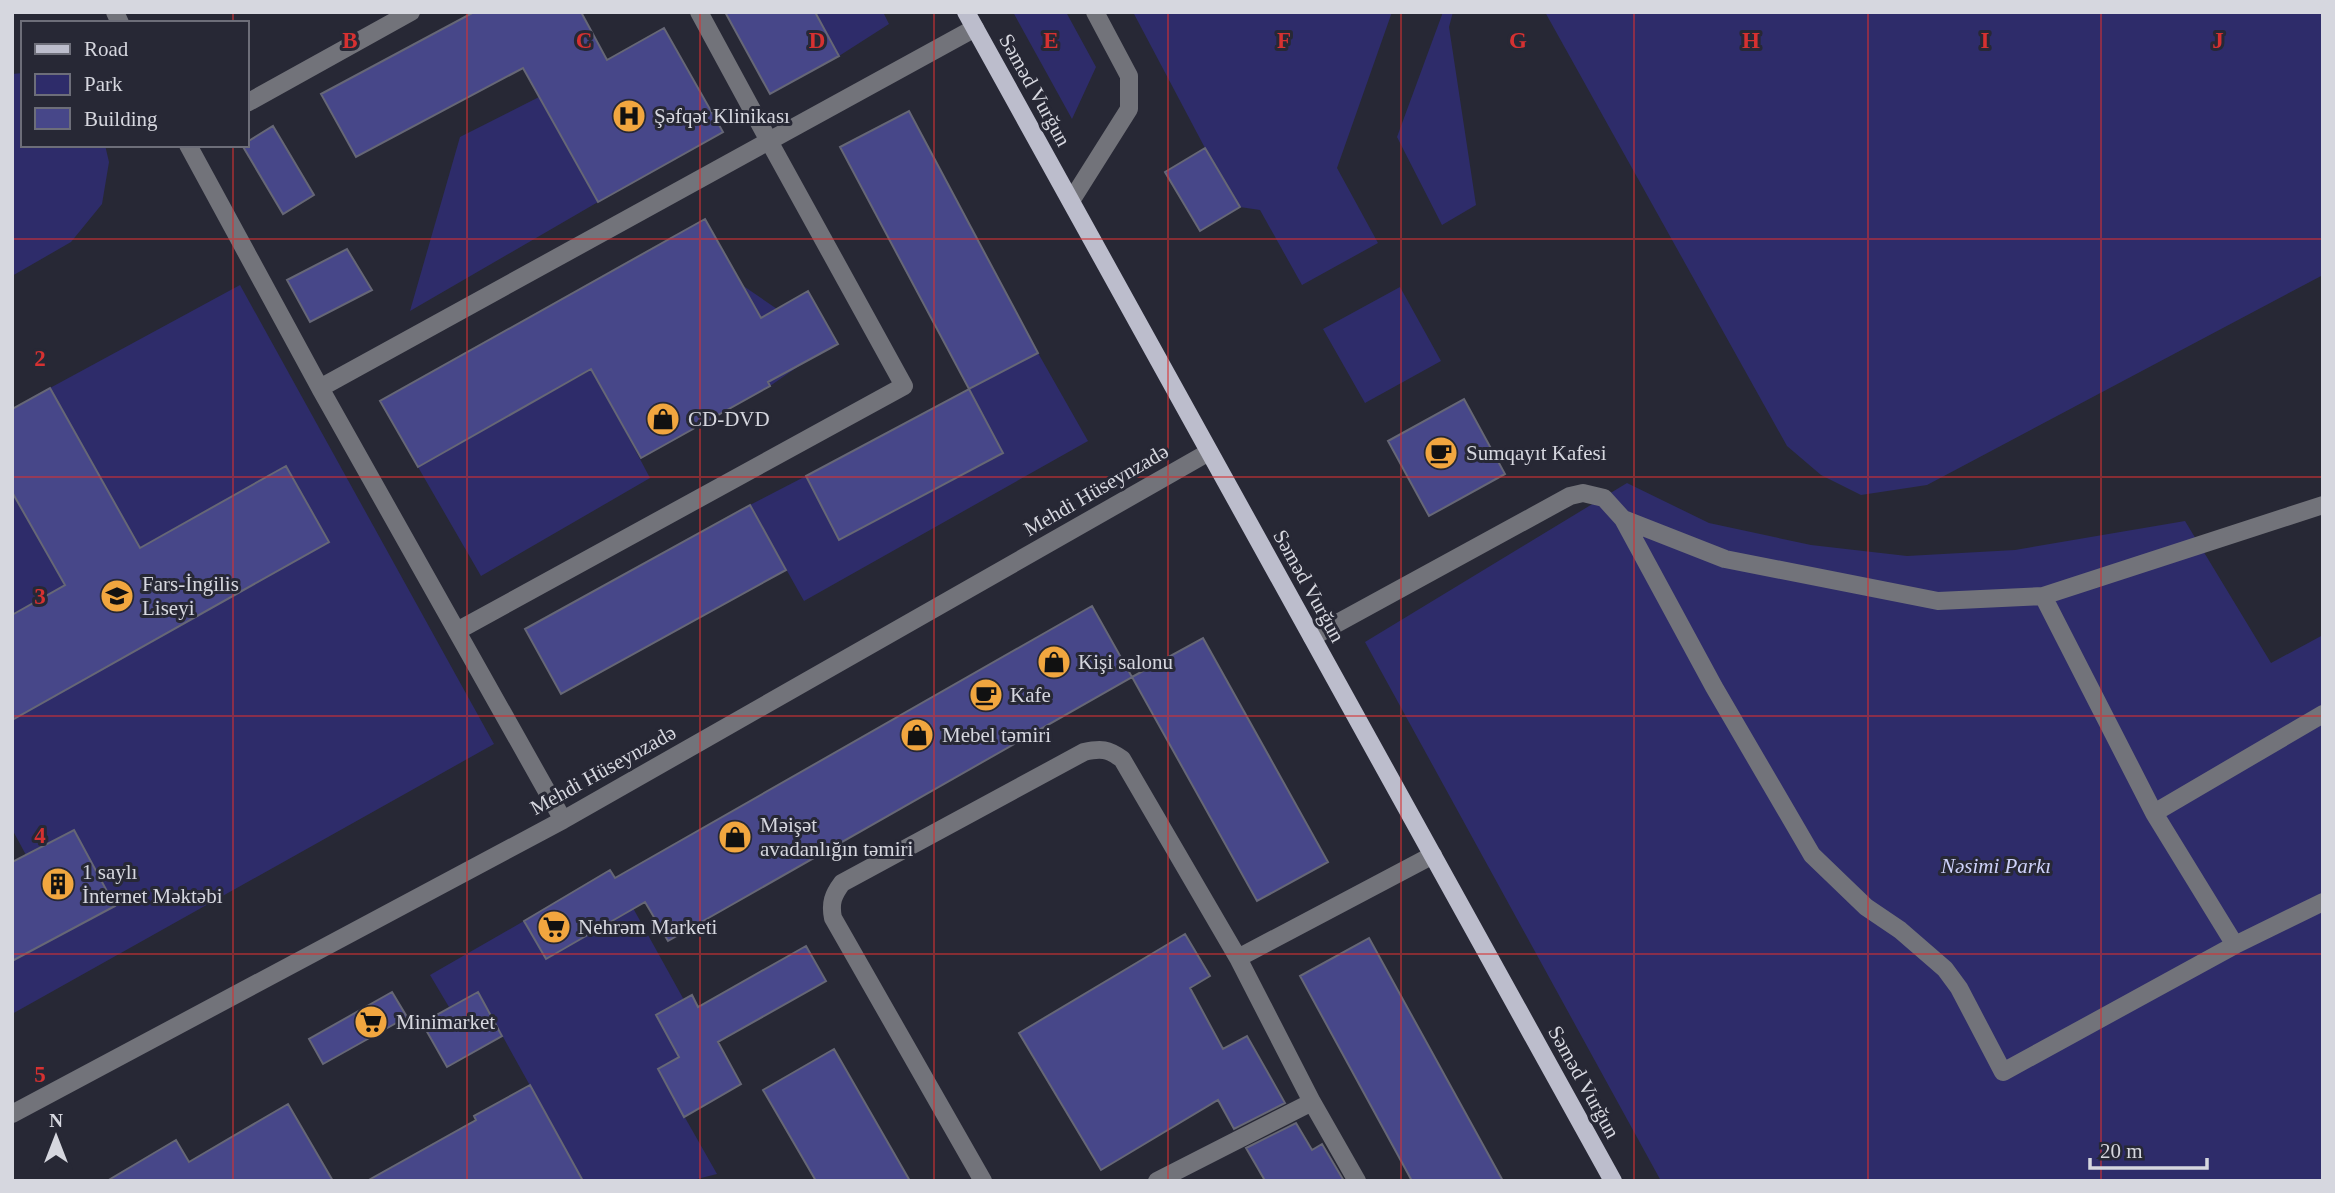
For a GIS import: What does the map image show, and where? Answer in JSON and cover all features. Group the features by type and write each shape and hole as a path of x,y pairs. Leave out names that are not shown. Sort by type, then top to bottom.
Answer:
{"main road":[{"name":"Səməd Vurğun","path":"971,20 1613,1181"}],"street":[{"path":"248,102 411,12"},
{"path":"457,631 904,386 699,12"},
{"path":"1070,201 1129,109 1129,76 1095,12"},
{"path":"320,388 769,141 971,20"},
{"path":"189,147 320,388 563,820"},
{"name":"Mehdi Hüseynzadə","path":"12,1114 563,820 1209,452"},
{"path":"1312,637 1570,496 1583,493 1604,498 1623,519 1714,687 1812,855 1866,906 1900,930 1945,969 1959,988 2003,1072 2235,945 2323,902"},
{"path":"1623,519 1725,559 1938,601 2043,596 2323,505"},
{"path":"2043,596 2154,813 2235,945"},
{"path":"2154,813 2323,714"},
{"path":"983,1181 833,918 831,906 834,894 842,883 1084,752 1110,750 1122,759 1238,958 1312,1102 1357,1181"},
{"path":"1238,958 1433,855"},
{"path":"1157,1181 1312,1102"}],"green space":[{"path":"815,12 883,12 889,24 839,56"},
{"path":"1013,12 1066,12 1096,67 1072,119"},
{"path":"1133,12 1392,12 1337,168 1378,243 1302,285 1260,210 1240,207 1205,148"},
{"path":"1443,12 1453,12 1449,27 1476,205 1442,225 1397,137"},
{"path":"1545,12 2323,12 2323,275 1927,485 1861,495 1821,475 1787,446"},
{"path":"21,73 21,147 105,147 109,162 102,204 71,242 12,276 12,74"},
{"path":"539,97 598,202 410,311 460,137"},
{"path":"240,285 494,744 12,1014 12,961 115,906 74,830 26,855 12,829 12,720 140,548 50,388"},
{"path":"742,285 777,309 806,361 770,386 744,340 615,412 650,478 481,576 418,467"},
{"path":"1400,287 1441,361 1365,403 1323,329"},
{"path":"1038,353 1088,441 804,601 750,505 806,476 840,540 1003,454 969,389"},
{"name":"Nəsimi Parkı","path":"1627,483 1709,523 1811,545 1907,556 2015,550 2185,521 2271,663 2323,635 2323,1181 1661,1181 1365,642"},
{"path":"12,492 65,585 12,615"},
{"path":"633,908 684,1000 656,1015 679,1057 658,1070 717,1174 689,1181 583,1181 478,992 449,1007 430,975 524,921 547,959"}],"building":[{"path":"474,12 581,12 607,60 664,28 723,132 598,202 523,68 356,157 321,94"},
{"path":"725,12 815,12 839,56 770,94"},
{"path":"909,111 1038,353 969,389 840,147"},
{"path":"273,126 314,195 283,214 243,147 248,147 248,141"},
{"path":"1205,148 1240,207 1200,231 1165,172"},
{"path":"705,219 761,318 808,291 838,344 768,382 770,386 641,458 591,369 418,467 380,401"},
{"path":"347,249 372,290 310,322 287,280"},
{"path":"50,388 140,548 286,466 329,542 12,720 12,615 65,585 12,492 12,409"},
{"path":"969,389 1003,453 839,540 806,476"},
{"path":"1464,399 1505,474 1429,516 1388,441"},
{"path":"750,505 786,570 561,694 525,629"},
{"path":"1092,606 1132,677 668,941 645,902 546,959 524,921 610,870 615,878"},
{"path":"1203,638 1328,862 1257,901 1132,677"},
{"name":"1 saylı İnternet Məktəbi","path":"74,830 115,906 12,961 12,862"},
{"path":"1185,934 1210,976 1190,988 1223,1049 1247,1036 1285,1103 1234,1129 1218,1100 1101,1170 1019,1033"},
{"path":"1369,938 1503,1181 1412,1181 1300,976"},
{"path":"806,946 826,981 718,1042 741,1084 684,1117 658,1069 679,1057 656,1015 692,995 698,1007"},
{"path":"392,992 407,1017 323,1064 309,1039"},
{"path":"478,992 502,1036 447,1067 422,1023"},
{"path":"834,1049 910,1181 816,1181 763,1090"},
{"path":"530,1085 583,1181 367,1181 476,1120 474,1116"},
{"path":"288,1104 333,1181 107,1181 176,1140 189,1162"},
{"path":"1296,1123 1312,1150 1322,1144 1344,1181 1261,1181 1264,1179 1246,1148"}],"place":[{"name":"Şəfqət Klinikası","path":"629,116"},
{"name":"CD-DVD","path":"663,419"},
{"name":"Sumqayıt Kafesi","path":"1441,453"},
{"name":"Fars-İngilis Liseyi","path":"117,596"},
{"name":"Kişi salonu","path":"1054,662"},
{"name":"Kafe","path":"986,695"},
{"name":"Mebel təmiri","path":"917,735"},
{"name":"Məişət avadanlığın təmiri","path":"735,837"},
{"name":"1 saylı İnternet Məktəbi","path":"58,884"},
{"name":"Nehrəm Marketi","path":"554,927"},
{"name":"Minimarket","path":"371,1022"}]}
